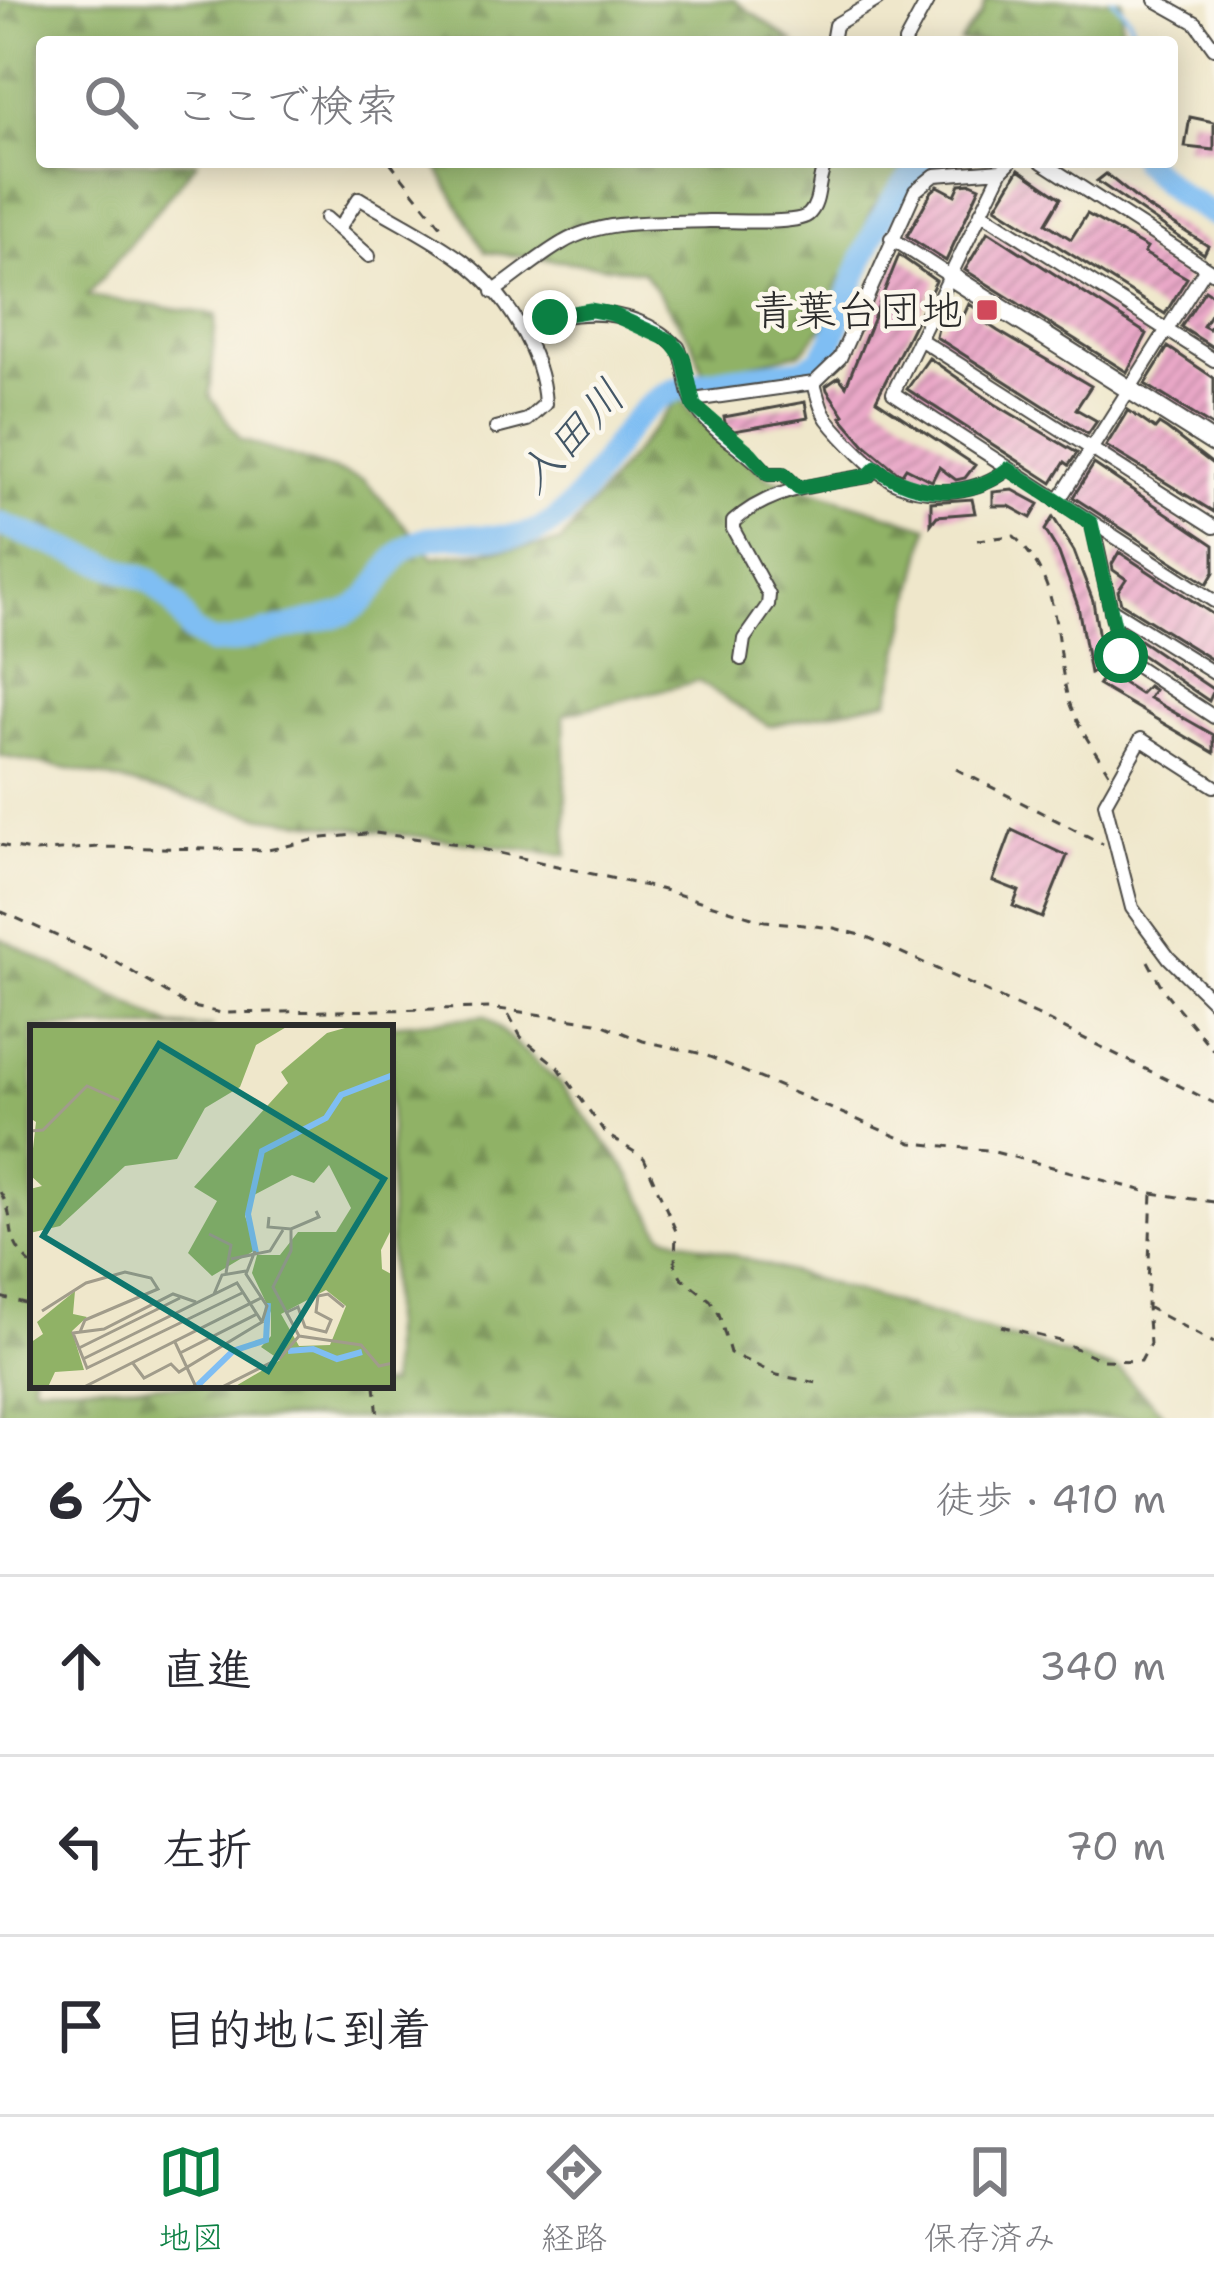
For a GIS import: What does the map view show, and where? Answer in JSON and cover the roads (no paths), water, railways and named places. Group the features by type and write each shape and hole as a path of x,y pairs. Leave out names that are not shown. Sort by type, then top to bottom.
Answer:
{"street":[{"path":"832,36 842,20 877,0"},
{"path":"908,36 928,0"},
{"path":"1155,0 1196,23 1214,48"},
{"path":"494,292 564,242 590,231 744,219 791,223 808,215 823,168"},
{"path":"692,399 814,383 839,358 915,191 935,175 990,168"},
{"path":"1005,168 893,392 1214,601"},
{"path":"1051,168 1210,270 1166,329 1059,500"},
{"path":"339,228 358,198 465,262 494,292 536,359 544,404 527,420 496,428"},
{"path":"981,212 1214,360"},
{"path":"326,218 368,256"},
{"path":"891,238 1214,443"},
{"path":"520,328 591,310 612,314 671,341 683,357 692,399 707,420 751,454 768,474 784,474 798,488"},
{"path":"921,340 1214,527"},
{"path":"814,383 825,416 898,484 954,492 997,478 1008,469"},
{"path":"741,659 744,639 768,605 769,595 733,530 734,522 760,504 798,488 868,476 876,468"},
{"path":"1091,523 1121,656 1212,712"},
{"path":"1111,609 1214,674"},
{"path":"1214,786 1141,740 1105,803 1132,908 1168,958 1214,1001"}],"waterway":[{"path":"1113,0 1129,17 1134,36"},
{"name":"入田川","path":"0,524 151,581 175,605 191,631 211,643 345,613 367,597 397,557 415,543 446,536 528,534 562,515 638,416 656,400 691,386 803,369 820,360 832,342 883,217 923,168"},
{"name":"入田川","path":"1150,168 1179,195 1214,215"}],"place":[{"name":"青葉台団地","path":"987,310"}]}
